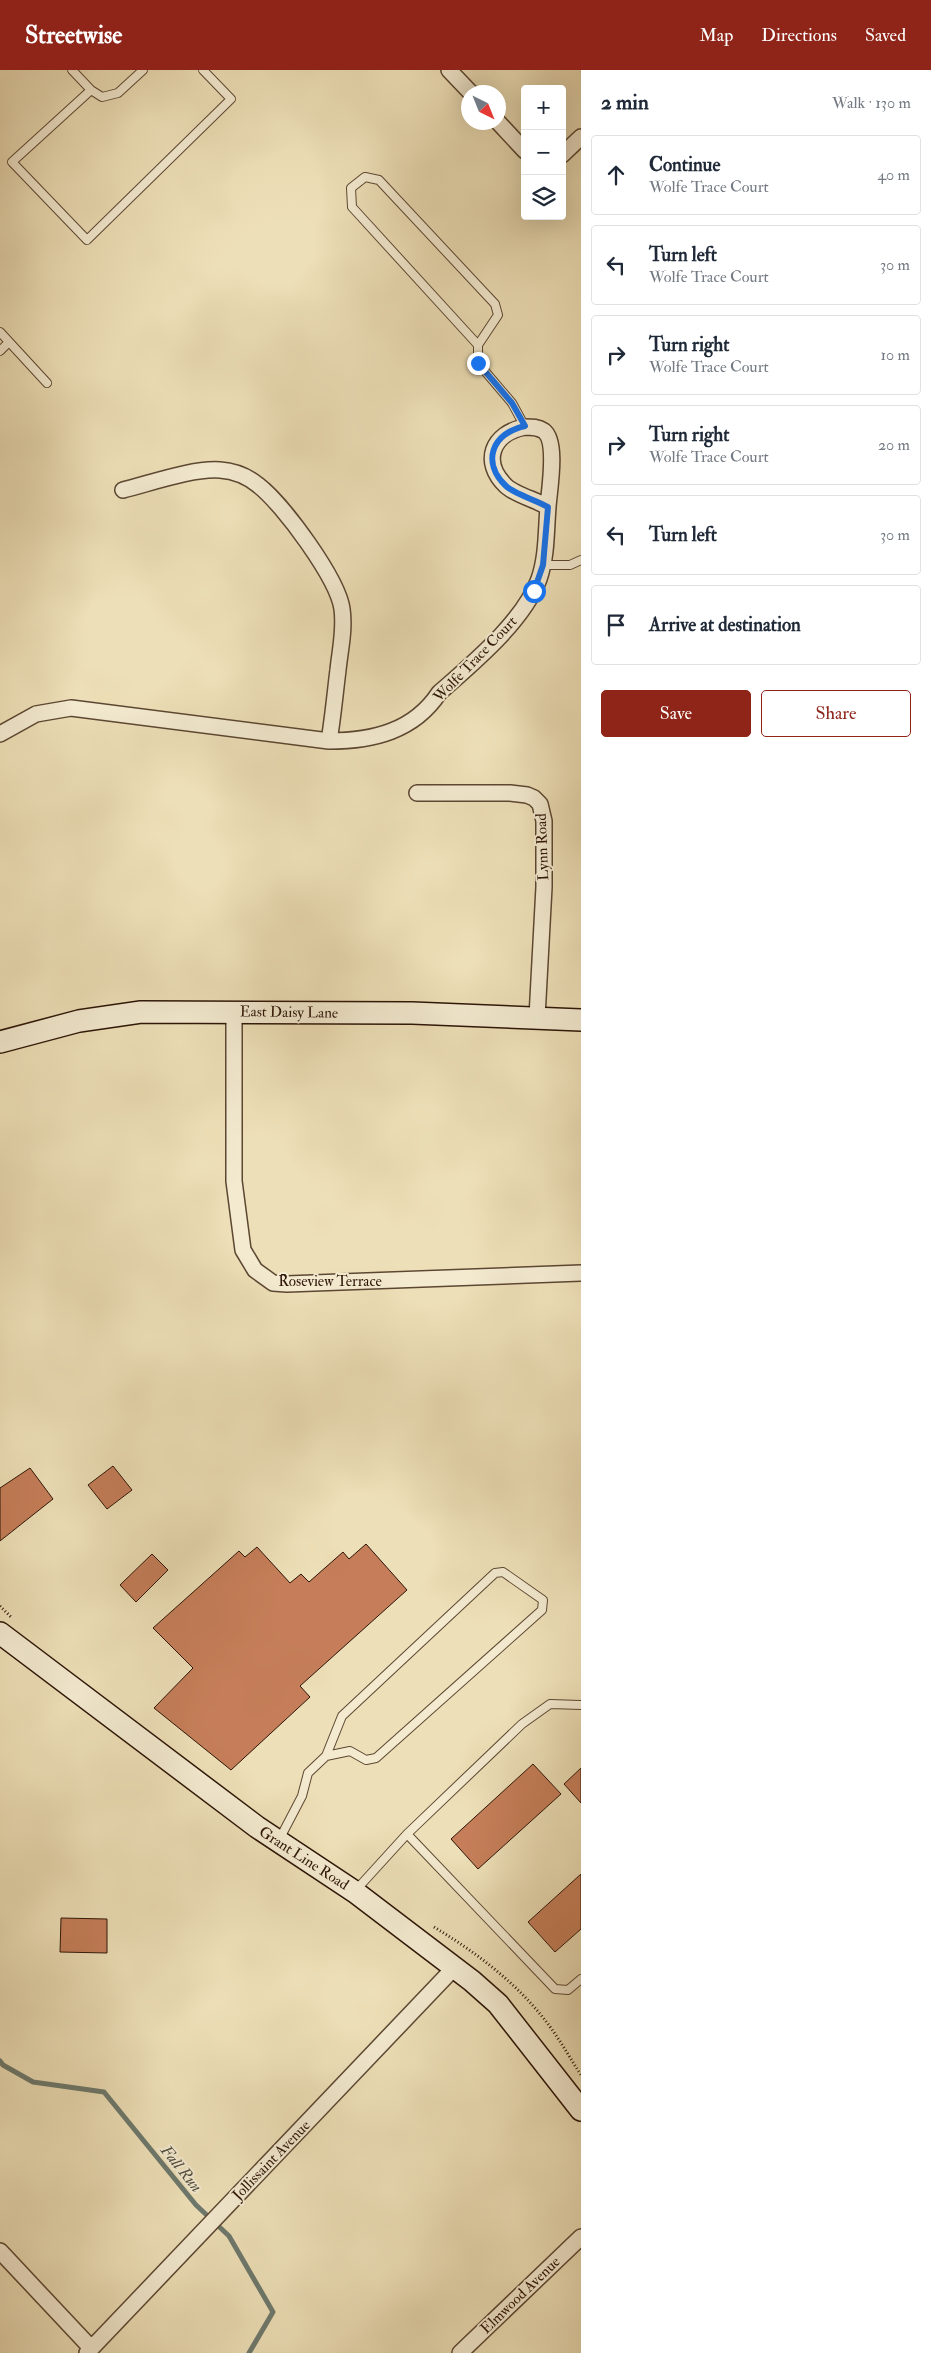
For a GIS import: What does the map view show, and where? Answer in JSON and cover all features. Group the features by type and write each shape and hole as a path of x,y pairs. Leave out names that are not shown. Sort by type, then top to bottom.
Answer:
{"main road":[{"name":"East Daisy Lane","path":"0,1042 79,1021 141,1012 234,1011 537,1017 581,1020"},
{"name":"Grant Line Road","path":"0,1633 249,1822 355,1892 498,2004 581,2110"}],"street":[{"path":"449,70 463,85"},
{"path":"505,130 521,147"},
{"path":"566,151 581,137"},
{"path":"525,426 516,428 499,439 491,453 505,485 513,491 548,507"},
{"name":"Wolfe Trace Court","path":"0,734 36,714 71,708 329,741 371,739 387,734 418,717 431,706 439,693 509,626 527,603 543,565 552,469 549,438 544,432 535,427 525,426"},
{"path":"123,490 205,471 220,470 246,477 259,485 280,506 334,582 343,610 342,640 329,741"},
{"name":"Lynn Road","path":"417,793 510,793 527,795 540,804 544,821 544,887 537,1017"},
{"name":"Roseview Terrace","path":"234,1011 234,1181 243,1250 255,1270 273,1283 288,1284 581,1273"},
{"name":"Jollissaint Avenue","path":"89,2351 454,1968"},
{"name":"Elmwood Avenue","path":"460,2353 581,2237"},
{"path":"0,2251 89,2351"}],"lane":[{"path":"72,70 90,90 102,97 118,93 143,70"},
{"path":"90,90 12,162 87,240 231,99 203,70"},
{"path":"478,344 352,208 351,188 365,177 379,180 495,304 498,315 478,344 478,363 512,403 525,426"},
{"path":"0,332 47,383"},
{"path":"0,351 10,342"},
{"path":"543,565 570,565 581,560"},
{"path":"279,1842 302,1796 308,1774 326,1756 342,1716 495,1574 503,1572 542,1600 542,1610 376,1758 366,1760 350,1751 326,1756"},
{"path":"355,1892 407,1834 522,1724 550,1704 581,1704"},
{"path":"407,1834 555,1990 568,1990 581,1979"}],"path":[{"path":"570,2059 581,2076"}],"building":[{"path":"113,1466 132,1490 107,1509 88,1485"},
{"path":"30,1468 53,1499 0,1541 0,1488"},
{"path":"366,1544 407,1590 300,1686 310,1697 231,1770 154,1708 193,1668 153,1628 239,1551 245,1557 257,1547 290,1583 301,1574 309,1582 343,1552 349,1559"},
{"path":"152,1554 168,1570 136,1602 120,1585"},
{"path":"533,1764 561,1794 478,1869 451,1839"},
{"path":"581,1768 581,1803 564,1784"},
{"path":"581,1874 581,1929 555,1952 528,1922"},
{"path":"61,1918 107,1919 107,1953 60,1952"}],"waterway":[{"name":"Fall Run","path":"0,2061 3,2065 33,2082 104,2092 196,2205 229,2236 273,2312 249,2353"}],"route":[{"path":"478,363 512,403 525,426 516,428 499,439 494,445 491,453 496,470 505,485 513,491 548,507 543,565 534,591"}]}
